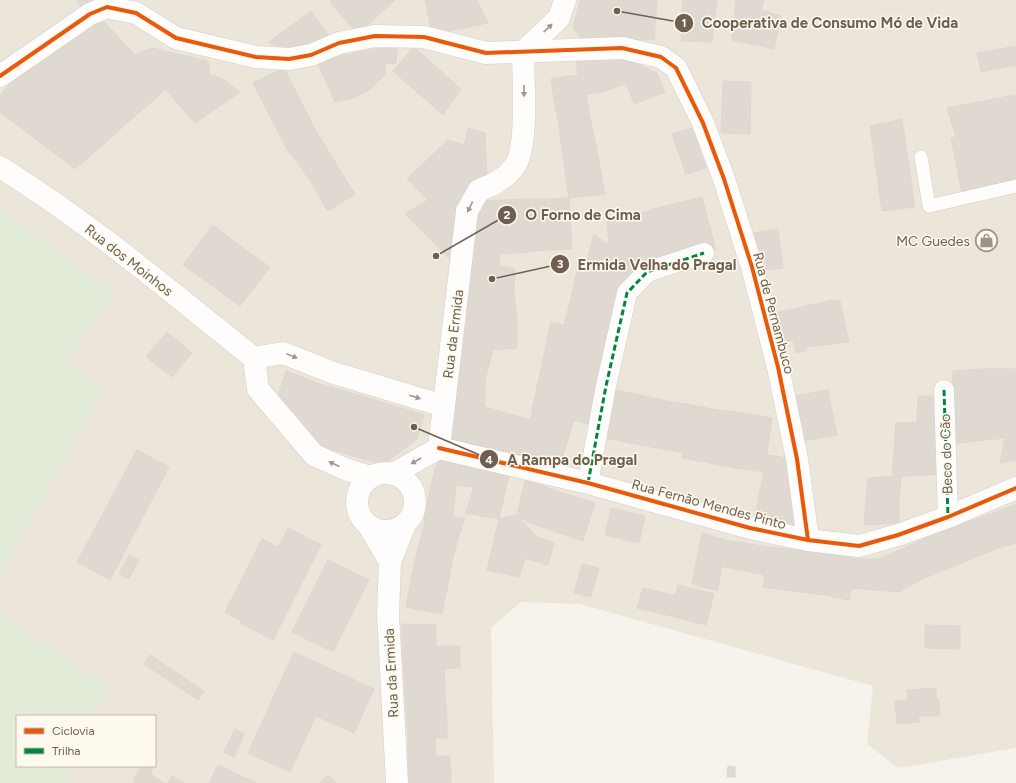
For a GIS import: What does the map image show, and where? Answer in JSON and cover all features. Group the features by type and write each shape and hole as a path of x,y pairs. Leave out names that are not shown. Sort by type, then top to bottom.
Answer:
{"street":[{"path":"523,52 560,18 565,0"},
{"name":"Rua de Pernambuco","path":"0,76 90,14 108,7 136,13 176,38 256,58 289,58 311,55 338,43 375,36 424,37 486,53 622,48 661,57 676,68 685,83 724,179 752,267 778,367 798,459 808,540"},
{"name":"Rua da Ermida","path":"439,448 467,211 479,190 498,183 515,166 522,146 523,52"},
{"name":"Rua dos Moinhos","path":"0,167 104,240 254,358"},
{"path":"588,483 606,386 628,293 647,272 704,253"},
{"path":"370,477 345,469 314,455 258,389 254,358 283,353 334,373 444,406"},
{"name":"Beco do Cão","path":"944,390 948,518"},
{"path":"393,474 439,448"},
{"name":"Rua Fernão Mendes Pinto","path":"439,448 588,483 750,528 808,540 859,546 898,535 948,518 1016,488"},
{"path":"369,526 386,531 396,530 405,524 412,516 415,500 410,485 402,478 393,474 380,474 370,477 363,484 356,500 362,519 369,526 390,562"},
{"path":"390,562 405,524"},
{"name":"Rua da Ermida","path":"390,562 388,614 397,783"}],"lane":[{"path":"921,157 930,206 1016,186"}],"shaded area":[{"path":"0,0 1016,0 1016,748 898,768 867,744 873,686 580,604 521,602 491,628 494,783 72,783 66,767 156,767 156,715 94,715 107,688 0,614 0,575 102,389 66,365 114,294 0,210"}],"green space":[{"path":"0,210 114,294 66,364 103,389 0,575"},
{"path":"0,614 108,688 94,715 16,715 16,767 66,767 72,783 0,783"}],"building":[{"path":"77,0 101,0 83,10"},
{"path":"333,0 395,0 358,34 330,2"},
{"path":"425,0 477,0 488,23 432,34"},
{"path":"580,0 657,0 654,40 586,39 580,37 573,28"},
{"path":"683,0 717,0 712,42 681,41"},
{"path":"736,0 764,0 761,10 781,16 774,49 732,40"},
{"path":"311,11 331,39 294,50 268,43"},
{"path":"99,16 166,89 75,169 0,112 0,96 15,76"},
{"path":"1016,46 1016,65 981,72 977,53"},
{"path":"397,47 396,63 385,64 385,75 370,89 353,98 336,57 374,49"},
{"path":"414,47 461,89 443,115 393,71"},
{"path":"152,48 208,61 210,75 223,79 240,92 195,123 135,55"},
{"path":"596,56 602,92 554,99 551,79 578,75 576,60"},
{"path":"596,56 626,59 657,73 602,92"},
{"path":"336,57 353,98 335,102 317,61"},
{"path":"284,68 300,100 270,116 253,83"},
{"path":"657,73 665,92 634,104 627,85"},
{"path":"723,81 751,82 750,134 721,133"},
{"path":"586,95 590,118 559,125 554,99"},
{"path":"1015,95 1016,127 998,132 1009,182 962,193 951,138 956,137 947,108"},
{"path":"300,100 317,133 287,149 270,116"},
{"path":"590,118 598,156 564,164 559,125"},
{"path":"902,119 915,207 882,211 870,126"},
{"path":"1016,127 1016,181 1009,182 998,132"},
{"path":"468,128 485,133 487,179 465,196 429,158 448,140 464,145"},
{"path":"692,128 706,168 686,174 672,134"},
{"path":"317,133 335,162 309,179 287,149"},
{"path":"598,156 605,194 569,198 564,164"},
{"path":"429,158 465,196 455,227 407,179"},
{"path":"335,162 355,194 328,211 309,179"},
{"path":"702,197 716,250 690,256 677,203"},
{"path":"569,198 572,249 547,250 545,199"},
{"path":"524,199 545,199 547,250 528,252"},
{"path":"524,199 528,252 500,254 499,265 471,264 478,201"},
{"path":"428,200 455,227 451,260 405,214"},
{"path":"677,203 690,256 663,265 650,210"},
{"path":"650,211 663,265 641,270 609,245 607,219"},
{"path":"213,225 247,251 218,290 183,265"},
{"path":"778,229 783,268 758,271 753,233"},
{"path":"594,234 641,270 626,282 584,273"},
{"path":"247,251 270,267 240,306 218,290"},
{"path":"471,264 499,265 515,269 514,292 469,290"},
{"path":"577,271 626,282 620,308 571,298"},
{"path":"469,290 514,292 517,321 465,319"},
{"path":"571,298 620,308 610,335 564,325"},
{"path":"833,300 840,301 849,342 806,347 806,350 796,353 793,340 782,344 775,313"},
{"path":"465,319 517,321 517,348 493,350 464,343"},
{"path":"551,322 610,335 604,359 546,346"},
{"path":"167,332 192,353 172,377 146,357"},
{"path":"464,343 493,350 485,380 456,373"},
{"path":"546,346 604,359 599,382 541,369"},
{"path":"541,369 599,382 590,424 532,410"},
{"path":"980,369 984,406 985,440 951,444 953,371"},
{"path":"980,369 1016,369 1016,402 984,406"},
{"path":"286,371 320,384 311,410 287,404 278,397"},
{"path":"456,373 485,380 485,407 453,401"},
{"path":"320,384 379,401 372,425 311,410"},
{"path":"615,390 640,395 630,443 606,438"},
{"path":"828,390 837,435 804,441 795,396"},
{"path":"640,395 667,401 658,448 630,443"},
{"path":"918,396 937,396 939,421 917,422"},
{"path":"379,401 424,415 417,439 372,425"},
{"path":"453,401 485,407 480,446 446,437"},
{"path":"667,401 691,405 683,453 658,448"},
{"path":"1016,402 1016,460 1000,463 1005,438 985,440 984,406"},
{"path":"287,404 334,416 323,447"},
{"path":"691,405 718,410 709,463 682,458"},
{"path":"485,407 531,420 520,456 480,446"},
{"path":"532,410 574,420 559,469 520,456 531,420"},
{"path":"718,410 743,413 735,468 709,463"},
{"path":"743,413 772,418 764,472 735,468"},
{"path":"334,416 372,425 363,459 323,447"},
{"path":"939,421 939,474 892,477 896,423"},
{"path":"372,425 417,439 384,464 363,459"},
{"path":"137,450 169,467 110,580 77,562"},
{"path":"442,454 480,466 474,487 456,485 457,474 435,469"},
{"path":"767,455 786,458 796,525 755,516"},
{"path":"480,466 509,475 499,519 466,513"},
{"path":"435,469 457,474 453,516 425,511"},
{"path":"901,476 899,499 866,501 868,478"},
{"path":"525,480 541,485 528,522 517,515"},
{"path":"541,485 568,495 556,532 528,522"},
{"path":"568,495 595,503 583,541 556,532"},
{"path":"899,499 899,523 864,525 866,501"},
{"path":"1016,504 1016,531 1014,505"},
{"path":"1014,505 1016,543 996,549 990,514"},
{"path":"611,508 645,516 639,543 605,535"},
{"path":"425,511 465,519 459,535 424,525"},
{"path":"990,514 996,549 920,580 921,540"},
{"path":"517,515 537,537 554,543 548,565 525,558 519,577 487,570 499,519"},
{"path":"424,525 459,535 453,558 418,548"},
{"path":"288,528 321,545 273,640 240,623"},
{"path":"702,533 725,540 718,591 692,584"},
{"path":"262,539 278,547 241,621 225,612"},
{"path":"725,540 768,547 764,575 720,566"},
{"path":"921,540 920,580 899,592 902,549"},
{"path":"768,547 834,554 824,595 763,587"},
{"path":"418,548 453,558 449,579 412,574"},
{"path":"902,549 899,592 874,590 878,559"},
{"path":"834,554 858,559 849,600 824,595"},
{"path":"129,555 139,560 129,579 119,574"},
{"path":"858,559 878,559 874,590 852,588"},
{"path":"328,560 369,580 333,652 292,632"},
{"path":"582,564 599,568 591,597 574,593"},
{"path":"412,574 449,579 442,614 406,607"},
{"path":"678,585 714,594 706,625 671,616"},
{"path":"643,588 676,596 671,616 637,608"},
{"path":"402,624 436,625 436,646 402,646"},
{"path":"925,625 960,626 960,649 925,648"},
{"path":"402,646 460,646 460,668 404,669"},
{"path":"294,652 374,689 354,733 316,716 290,772 248,753"},
{"path":"150,655 204,691 198,700 144,664"},
{"path":"444,668 445,692 405,693 404,669"},
{"path":"936,688 936,699 908,700 907,690"},
{"path":"445,692 447,719 407,720 405,693"},
{"path":"917,699 919,722 897,724 895,701"},
{"path":"917,699 939,699 940,716 918,716"},
{"path":"447,719 447,738 408,739 407,720"},
{"path":"235,729 244,734 234,757 224,752"},
{"path":"435,737 436,756 408,757 408,739"},
{"path":"450,756 451,783 409,783 408,757"},
{"path":"218,765 256,783 225,783 212,777"},
{"path":"728,766 735,767 735,777 727,777"},
{"path":"141,767 154,767 150,774 140,768"},
{"path":"140,768 150,774 164,783 133,782"},
{"path":"328,775 337,783 320,783"},
{"path":"172,776 185,783 168,783"},
{"path":"212,777 225,783 209,783"}],"marked path":[{"path":"588,483 606,386 627,293 647,272 704,253"},
{"path":"944,390 948,517"}],"cycle path":[{"path":"0,76 90,14 107,7 136,13 176,38 256,57 289,59 311,55 339,43 375,36 424,37 486,53 622,48 661,57 676,68 703,123 724,179 752,267 778,367 797,459 808,540"},
{"path":"439,448 588,483 750,528 808,540 859,546 898,535 948,517 1016,488"}],"place":[{"name":"Cooperativa de Consumo Mó de Vida","path":"617,11"},
{"name":"MC Guedes","path":"986,241"},
{"name":"O Forno de Cima","path":"436,256"},
{"name":"Ermida Velha do Pragal","path":"492,279"},
{"name":"A Rampa do Pragal","path":"414,427"}]}
